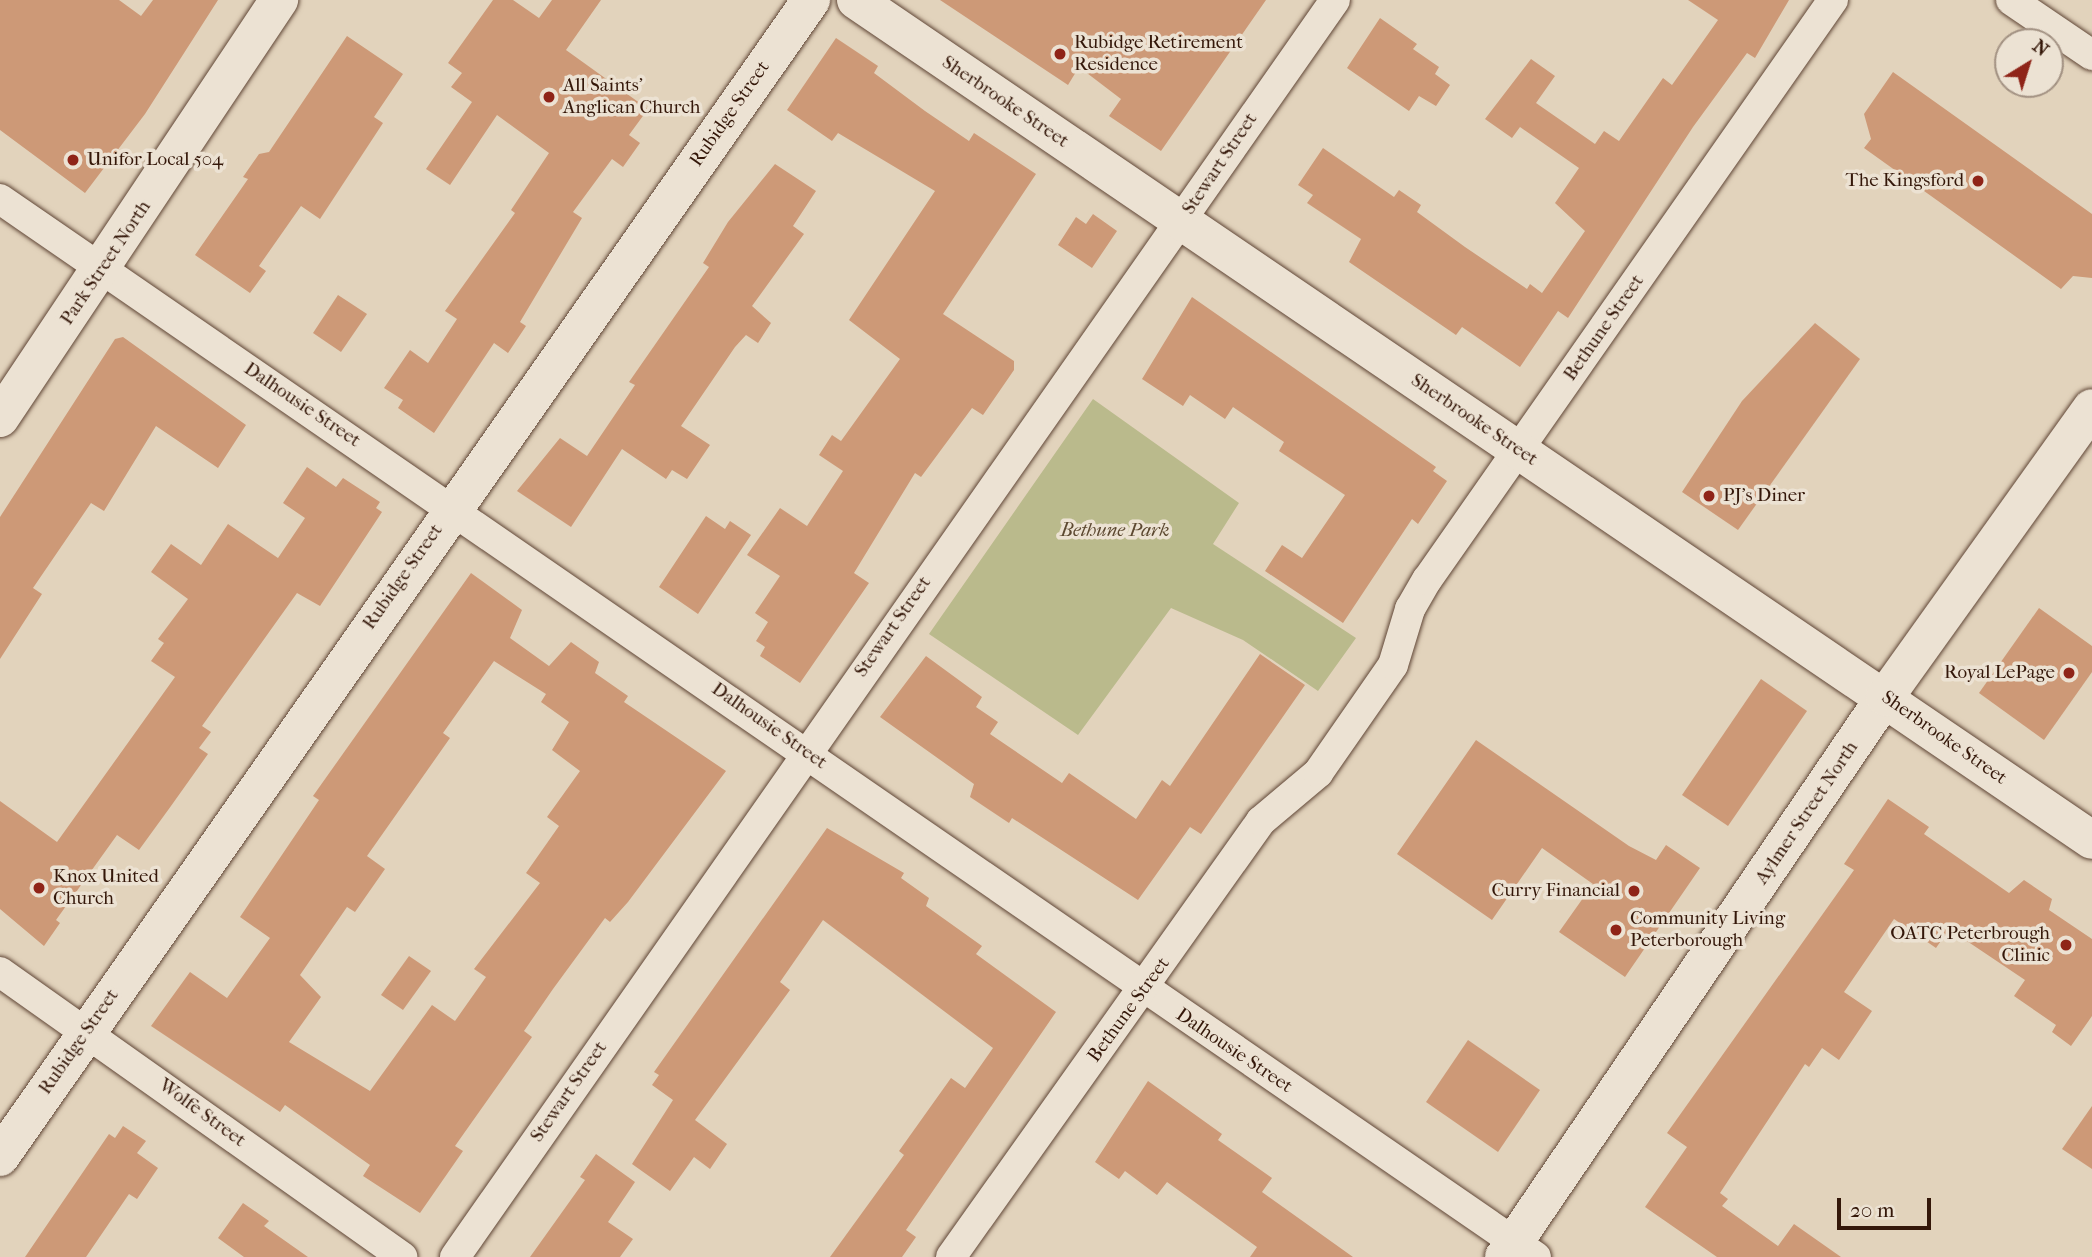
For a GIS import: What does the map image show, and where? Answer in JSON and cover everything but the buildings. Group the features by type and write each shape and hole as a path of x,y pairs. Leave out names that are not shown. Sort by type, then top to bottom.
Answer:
{"main road":[{"name":"Park Street North","path":"0,418 102,271 279,0"},
{"name":"Rubidge Street","path":"0,1157 452,506 811,0"},
{"name":"Sherbrooke Street","path":"856,0 1885,697 2092,841"},
{"name":"Aylmer Street North","path":"1518,1252 1885,697 2092,408"}],"street":[{"name":"Stewart Street","path":"454,1257 805,751 1181,222 1335,0"},
{"name":"Bethune Street","path":"951,1257 1261,821 1318,773 1393,665 1416,600 1833,0"},
{"path":"2011,0 2092,55"},
{"name":"Dalhousie Street","path":"0,199 102,271 452,506 1518,1252"},
{"name":"Wolfe Street","path":"0,972 402,1257"}],"green space":[{"name":"Bethune Park","path":"1093,399 1239,503 1213,544 1356,638 1318,691 1243,640 1171,608 1078,735 929,634"}],"place":[{"name":"Rubidge Retirement Residence","path":"1060,54"},
{"name":"All Saints' Anglican Church","path":"549,97"},
{"name":"Unifor Local 504","path":"73,160"},
{"name":"The Kingsford","path":"1978,181"},
{"name":"PJ's Diner","path":"1709,496"},
{"name":"Royal LePage","path":"2069,673"},
{"name":"Knox United Church","path":"39,888"},
{"name":"Curry Financial","path":"1634,891"},
{"name":"Community Living Peterborough","path":"1616,930"},
{"name":"OATC Peterbrough Clinic","path":"2066,945"}]}
